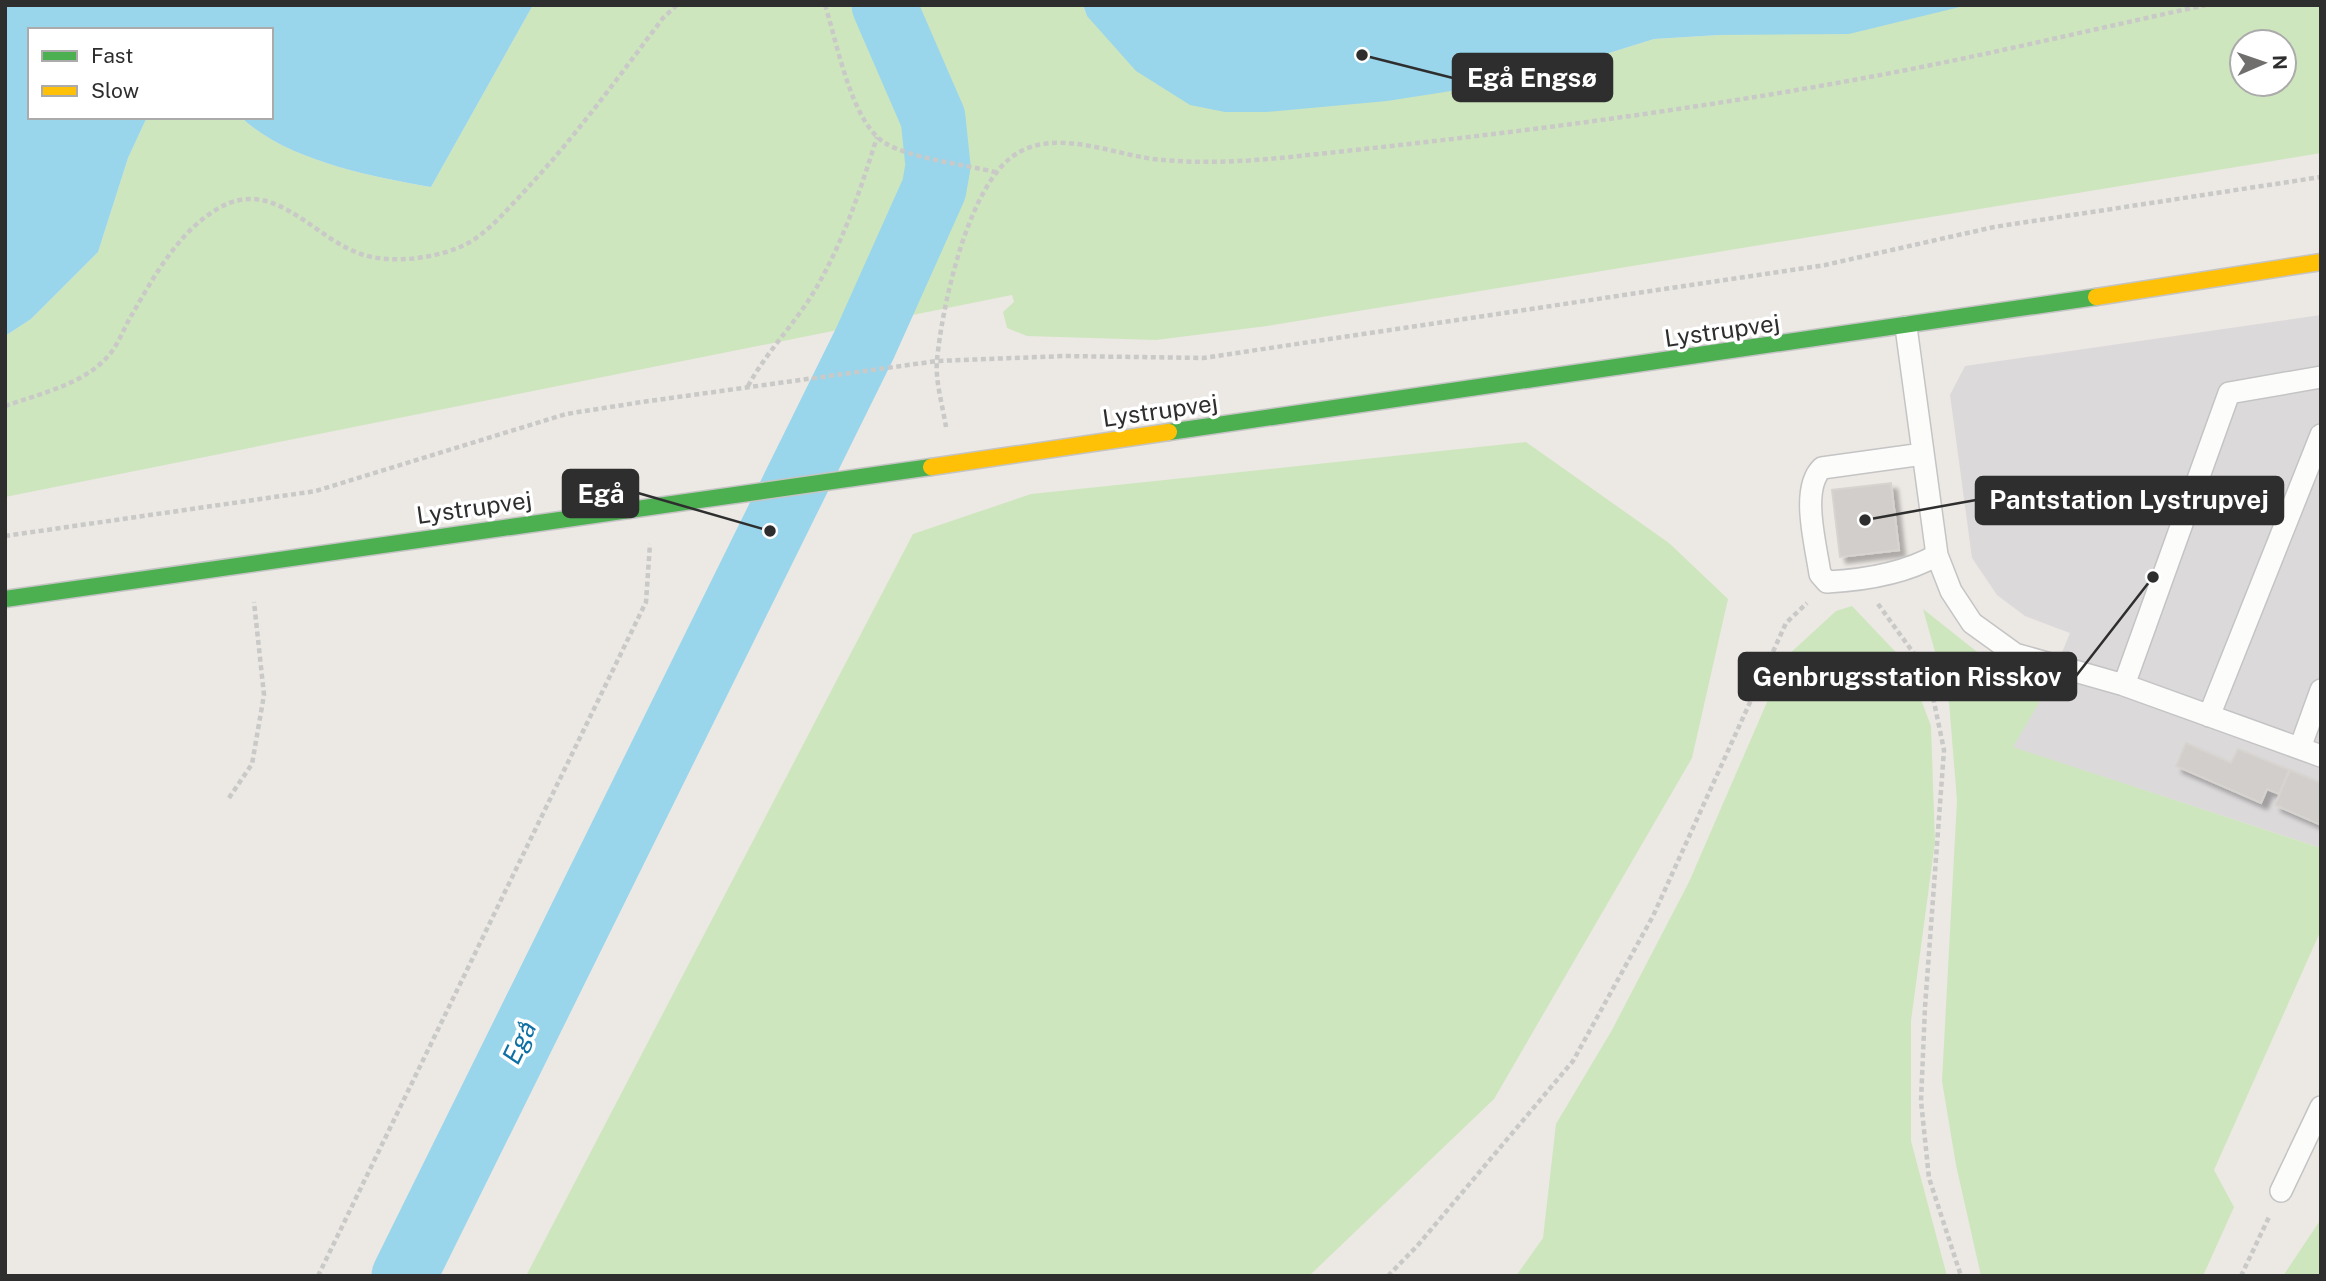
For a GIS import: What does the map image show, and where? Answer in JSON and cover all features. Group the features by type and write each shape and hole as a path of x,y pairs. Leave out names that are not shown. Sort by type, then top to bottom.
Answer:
{"street":[{"name":"Lystrupvej","path":"5,599 1906,327 2321,262"}],"lane":[{"path":"1906,327 1937,555 1951,592 1972,623 2015,654 2124,685 2321,756"},
{"path":"2124,685 2229,393 2321,377"},
{"path":"2209,716 2321,435"},
{"path":"1923,454 1822,468 1816,474 1810,496 1820,574 1827,582 1861,580 1919,566 1937,555"},
{"path":"2300,748 2321,690"},
{"path":"2281,1191 2321,1107"}],"path":[{"path":"5,406 81,377 109,356 150,284 184,237 208,215 233,202 258,199 272,202 342,246 380,258 431,256 461,247 484,232 542,172 663,18 677,5"},
{"path":"825,5 861,115 877,137 899,149 995,172"},
{"path":"951,463 937,361 951,279 976,211 995,172 1013,155 1031,146 1081,145 1162,160 1254,161 1520,133 1895,72 2206,5"},
{"path":"748,387 763,359 819,284 847,227 877,137"},
{"path":"5,536 316,491 566,414 937,361 1065,356 1203,358 1825,265 1994,227 2321,177"},
{"path":"318,1276 646,602 648,505"},
{"path":"229,798 252,764 264,695 250,563"},
{"path":"1861,580 1928,673 1944,750 1921,1101 1929,1178 1948,1245 1961,1276"},
{"path":"1388,1276 1418,1245 1573,1061 1653,916 1786,623 1827,582"},
{"path":"2241,1276 2281,1191"}],"shaded area":[{"path":"2321,315 2321,848 2012,747 2047,689 2070,633 2025,616 1997,595 1972,558 1950,395 1965,366"}],"green space":[{"path":"533,5 1083,5 1087,16 1522,80 1654,39 1719,35 1968,5 2321,5 2321,153 1267,326 1156,340 1027,336 1007,328 1003,312 1014,302 1012,295 5,497 5,336 31,319 98,252 128,158 146,119 243,119 281,145 357,172 431,187"},
{"path":"1526,442 1669,543 1728,599 1692,758 1494,1099 1309,1276 526,1276 913,534 1031,494"},
{"path":"1852,606 1908,665 1931,726 1935,842 1911,1021 1911,1141 1947,1276 1516,1276 1543,1238 1556,1124 1612,1030 1689,882 1787,656 1836,611"},
{"path":"1923,609 1986,659 2047,689 2013,747 2321,848 2321,930 2214,1170 2234,1207 2203,1276 1981,1276 1956,1165 1942,1081 1957,800 1949,702"},
{"path":"2321,1219 2321,1276 2283,1276"}],"water":[{"path":"5,5 533,5 431,187 357,172 305,155 281,145 243,119 273,119 273,28 28,28 28,119 146,119 128,158 98,252 31,319 5,336"},
{"path":"1083,5 1968,5 1849,34 1719,35 1654,39 1522,80 1387,101 1267,112 1225,112 1190,105 1136,71 1087,16"}],"building":[{"path":"1891,483 1899,550 1840,557 1832,490"},
{"path":"2186,743 2231,763 2238,749 2289,770 2279,794 2267,789 2261,803 2176,766"},
{"path":"2290,770 2321,783 2321,825 2275,805"}],"waterway":[{"name":"Egå","path":"404,1276 865,343 934,189 938,166 933,118 884,5"}],"traffic: fast":[{"path":"1169,432 2096,297"},
{"path":"5,599 931,467"}],"traffic: slow":[{"path":"2096,297 2321,262"},
{"path":"931,467 1169,432"}],"place":[{"name":"Egå Engsø","path":"1362,55"},
{"name":"Pantstation Lystrupvej","path":"1865,520"},
{"name":"Egå","path":"770,531"},
{"name":"Genbrugsstation Risskov","path":"2153,577"}]}
